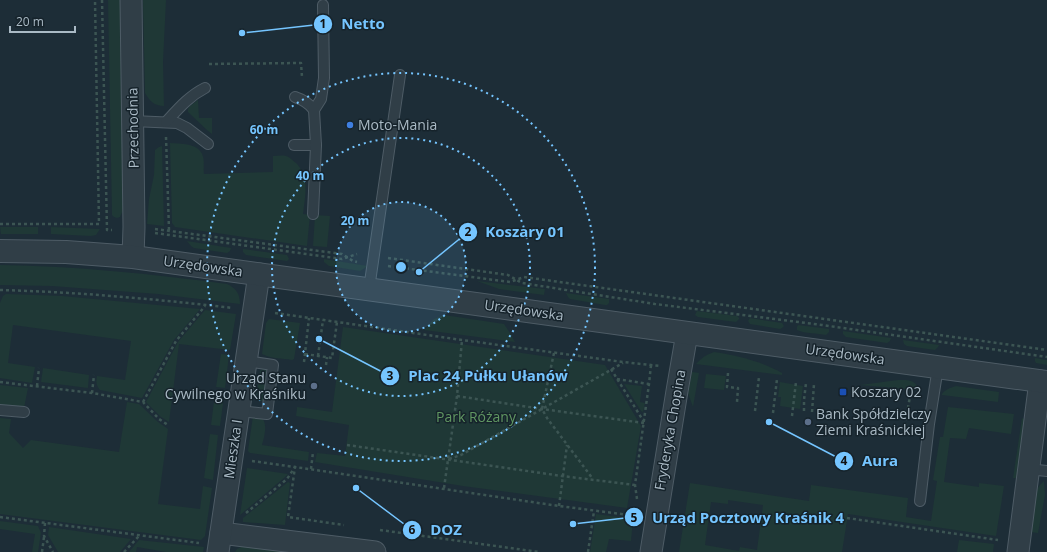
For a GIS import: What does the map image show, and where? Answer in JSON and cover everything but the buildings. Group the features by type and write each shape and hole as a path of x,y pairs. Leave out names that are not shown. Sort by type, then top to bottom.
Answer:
{"street":[{"name":"Przechodnia","path":"131,0 133,122 142,230 133,257"},
{"name":"Urzędowska","path":"0,251 66,252 133,257 1044,381"},
{"name":"Mieszka I","path":"220,542 259,274"},
{"name":"Fryderyka Chopina","path":"651,552 676,391 687,333"},
{"path":"1018,552 1038,470 1044,381"},
{"path":"220,542 375,552"}],"lane":[{"path":"314,110 321,99 324,78 323,5"},
{"path":"369,289 400,75"},
{"path":"166,122 186,101 197,92 205,88"},
{"path":"295,97 304,100 314,110 316,145 313,214"},
{"path":"133,122 177,123 208,144"},
{"path":"294,145 316,145"},
{"path":"238,410 267,414 273,365 246,361"},
{"path":"920,501 929,424 938,367"},
{"path":"0,410 24,412"}],"path":[{"path":"0,224 99,224 95,0"},
{"name":"Przechodnia","path":"102,0 107,230"},
{"path":"209,64 302,63 302,77"},
{"path":"166,122 169,230"},
{"path":"142,230 169,230 342,254 353,261 373,260 508,275 522,283 655,304 822,325 1047,357"},
{"path":"142,230 160,234 342,260 358,254 373,260 510,282 524,278 1047,350"},
{"path":"0,290 48,291 130,297 229,307"},
{"path":"142,402 176,341 206,305"},
{"path":"270,313 554,353 666,367"},
{"path":"304,362 309,318"},
{"path":"318,356 323,320"},
{"path":"305,354 332,358 336,322"},
{"path":"444,488 457,396 462,340"},
{"path":"554,353 542,409 547,418 593,479"},
{"path":"326,365 327,357"},
{"path":"448,460 461,455 623,362"},
{"path":"637,504 634,485 644,423 651,365"},
{"path":"36,386 39,368"},
{"path":"611,370 644,423"},
{"path":"728,373 727,387 738,388 737,402"},
{"path":"92,393 94,375"},
{"path":"755,411 759,377"},
{"path":"617,378 649,384"},
{"path":"773,413 777,380"},
{"path":"0,382 92,393 142,402 159,419 168,425"},
{"path":"792,416 796,382"},
{"path":"804,411 806,383"},
{"path":"812,412 814,384"},
{"path":"457,396 644,423"},
{"path":"905,426 910,396"},
{"path":"347,445 634,485"},
{"path":"559,506 567,445"},
{"path":"311,469 313,452"},
{"path":"245,460 639,517 638,510"},
{"path":"242,516 287,479 295,467"},
{"path":"295,467 288,517 350,525"},
{"path":"588,552 594,511"},
{"path":"0,517 200,543"},
{"path":"847,518 1000,540"},
{"path":"42,552 45,523"},
{"path":"373,529 539,552"},
{"path":"124,552 139,535"},
{"path":"44,536 53,552"}],"green space":[{"path":"108,0 120,0 124,208 120,217 117,218 112,215"},
{"path":"143,0 166,0 163,62 164,106 153,102 145,93"},
{"path":"198,100 199,118 212,118 212,134 188,112 190,106"},
{"path":"170,143 193,146 200,150 203,159 204,174 273,172 273,156 284,156 290,158 300,169 305,181 306,187 303,214 310,215 307,246 175,227 172,223"},
{"path":"162,146 164,226 147,224 149,199 154,175 155,150"},
{"path":"315,215 330,216 327,247 313,246"},
{"path":"0,227 38,227 38,234 1,234"},
{"path":"51,227 100,229 96,235 91,236 51,234"},
{"path":"187,241 231,248 227,253 194,248"},
{"path":"243,249 287,255 289,259 287,261 246,255 243,252"},
{"path":"324,259 368,266 360,271 329,266 324,262"},
{"path":"0,265 114,271 227,284 233,287 237,292 240,304 158,294 52,286 0,285"},
{"path":"477,281 545,289 544,295 499,289"},
{"path":"566,293 609,299 609,303 605,305 570,299"},
{"path":"6,294 62,296 200,309 174,340 142,398 100,390 96,380 97,376 125,380 131,341 13,325 8,363 35,367 32,383 0,378 0,303 3,296"},
{"path":"205,310 236,314 230,350 179,344 169,422 161,417 146,402 178,342"},
{"path":"697,311 737,316 739,319 736,322 698,317 695,315"},
{"path":"444,315 504,324 515,342 424,330 434,319"},
{"path":"750,318 782,323 784,326 780,329 750,324 748,321"},
{"path":"269,319 300,323 294,359 273,358 262,354 266,323"},
{"path":"798,325 829,329 829,332 826,335 804,332 797,330"},
{"name":"Park Różany","path":"343,327 605,365 641,426 627,508 463,486 315,462 317,453 345,456 349,425 296,416 297,407 332,412"},
{"path":"843,331 891,338 887,343 846,337 843,334"},
{"path":"903,340 939,345 935,350 907,346 904,344"},
{"path":"714,352 741,357 757,362 782,373 782,375 696,364 704,356"},
{"path":"221,354 229,355 225,388 216,387"},
{"path":"1035,358 1047,360 1047,365 1036,363"},
{"path":"43,368 89,375 88,388 41,382"},
{"path":"264,368 269,369 267,400 259,401 256,397 260,371"},
{"path":"692,372 699,373 693,407 688,393"},
{"path":"706,374 726,376 724,390 704,388"},
{"path":"908,380 913,382 919,390 860,385"},
{"path":"780,382 803,386 800,409 780,406 781,397 778,397"},
{"path":"624,384 642,386 640,402 645,403 643,412 641,411"},
{"path":"0,385 28,388 24,408 0,405"},
{"path":"956,386 999,392 998,402 942,395 950,388"},
{"path":"215,394 224,396 220,426 211,425"},
{"path":"127,402 139,404 158,422 168,429 158,504 200,509 203,486 212,488 205,536 201,540 0,514 0,418 11,419 9,433 23,448 31,440 119,452"},
{"path":"948,407 1014,414 1011,434 969,428 966,439 950,438 944,482 979,487 979,483 1004,486 996,536 848,514 842,552 679,552 690,483 809,501 811,485 908,498 906,517 931,521 937,481 933,480 940,437 943,437","holes":["728,500 763,505 757,550 740,547 739,551 705,545 711,502 728,504"]},
{"path":"253,416 260,417 264,422 265,430 262,445 309,452 308,461 250,453 248,451"},
{"path":"1022,418 1025,420 1019,478 1013,478"},
{"path":"210,434 218,435 213,480 204,478"},
{"path":"247,468 288,474 240,515"},
{"path":"1044,481 1045,495 1038,533 1031,532 1035,492"},
{"path":"288,482 290,483 285,525 243,522 243,518"},
{"path":"596,514 633,519 631,541 609,539 606,552 590,552"},
{"path":"0,521 38,526 41,533 38,552 32,552 35,534 0,529"},
{"path":"49,527 131,539 120,552 58,552 48,535"},
{"path":"139,540 204,547 203,552 166,552 137,547 136,552 129,552"},
{"path":"959,540 994,544 993,552 957,552"},
{"path":"243,546 303,552 235,552"}],"place":[{"name":"Netto","path":"242,33"},
{"name":"Moto-Mania","path":"350,125"},
{"name":"Koszary 01","path":"419,272"},
{"name":"Plac 24 Pułku Ułanów","path":"319,339"},
{"name":"Urząd Stanu Cywilnego w Kraśniku","path":"314,386"},
{"name":"Koszary 02","path":"843,392"},
{"name":"Aura","path":"769,422"},
{"name":"Bank Spółdzielczy Ziemi Kraśnickiej","path":"808,422"},
{"name":"DOZ","path":"356,488"},
{"name":"Urząd Pocztowy Kraśnik 4","path":"573,524"}]}
